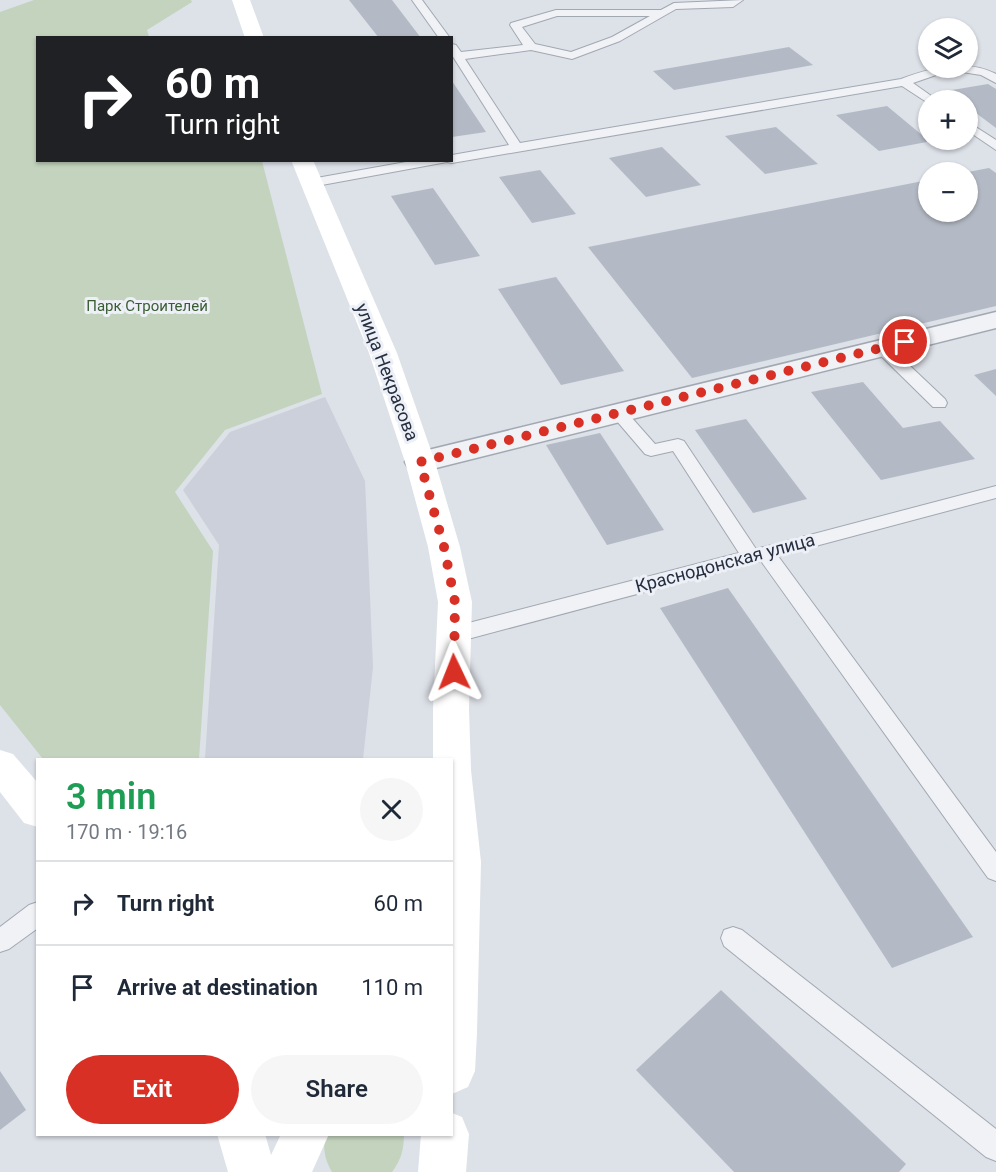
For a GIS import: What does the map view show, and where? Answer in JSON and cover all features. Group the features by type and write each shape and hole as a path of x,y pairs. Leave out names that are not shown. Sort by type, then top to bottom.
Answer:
{"main road":[{"path":"241,0 254,36"},
{"name":"улица Некрасова","path":"306,172 382,354 420,462 444,547 455,602 451,709 452,758"},
{"path":"0,765 36,809"},
{"name":"улица Некрасова","path":"453,780 461,862 453,1058"},
{"path":"242,1136 252,1172"},
{"path":"288,1172 304,1136"},
{"path":"441,1172 445,1136"}],"street":[{"path":"420,462 996,320"}],"lane":[{"path":"417,0 444,36"},
{"path":"663,0 674,6"},
{"path":"517,148 455,51 531,47 572,56 616,39 674,6 733,4 738,0"},
{"path":"531,47 515,25 556,14 663,13"},
{"path":"978,64 987,62"},
{"path":"978,71 996,79"},
{"path":"453,159 904,82 918,76"},
{"path":"904,82 918,91"},
{"path":"978,133 996,146"},
{"path":"306,172 419,162"},
{"path":"882,348 939,403"},
{"path":"618,413 651,450 678,445 996,871"},
{"name":"Краснодонская улица","path":"453,634 996,492"},
{"path":"0,941 36,914"},
{"path":"733,938 994,1140"}],"shaded area":[{"path":"325,397 365,481 373,667 363,758 205,758 219,545 183,490 230,432"}],"green space":[{"name":"Парк Строителей","path":"34,0 191,0 192,2 147,30 149,36 36,36 36,162 262,162 322,394 225,430 175,492 213,551 199,758 42,758 0,705 0,12"},
{"path":"326,1136 404,1136 400,1159 392,1172 332,1172 324,1144"}],"building":[{"path":"349,0 392,0 419,36 377,36"},
{"path":"789,47 813,65 674,90 653,71"},
{"path":"453,82 486,132 453,137"},
{"path":"988,84 996,89 996,128 978,114 978,90 952,90"},
{"path":"887,106 918,132 918,144 879,151 836,115"},
{"path":"776,127 818,164 765,174 725,136"},
{"path":"662,147 701,185 646,197 609,158"},
{"path":"989,168 996,173 996,306 692,378 588,247 918,182 918,222 978,222 978,170"},
{"path":"540,170 576,214 532,223 499,177"},
{"path":"433,188 480,256 435,265 391,196"},
{"path":"556,277 624,371 561,385 498,289"},
{"path":"996,369 996,396 974,375"},
{"path":"863,382 903,428 940,421 975,459 881,480 811,392"},
{"path":"746,419 807,499 753,513 695,430"},
{"path":"600,433 664,530 607,545 546,445"},
{"path":"728,588 973,937 892,968 660,608"},
{"path":"721,990 906,1164 899,1172 734,1172 636,1070"},
{"path":"0,1071 26,1110 0,1130"}],"route":[{"path":"454,672 455,602 444,547 420,462 905,342"}]}
